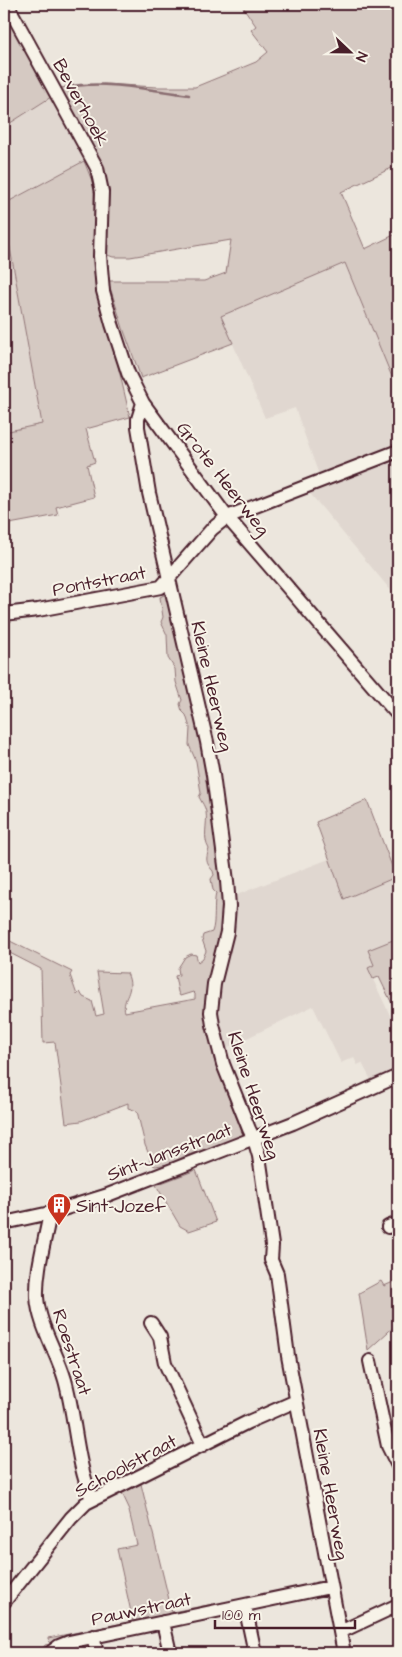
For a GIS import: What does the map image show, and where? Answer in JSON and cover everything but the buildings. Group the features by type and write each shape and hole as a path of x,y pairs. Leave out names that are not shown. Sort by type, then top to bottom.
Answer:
{"street":[{"name":"Beverhoek","path":"7,4 99,174 102,192 101,225"},
{"name":"Grote Heerweg","path":"101,225 101,274 105,300 128,373 142,403 227,516 398,715"},
{"name":"Kleine Heerweg","path":"142,403 138,427 150,493 207,742 227,881 228,919 212,998 212,1025 223,1064 248,1129 254,1139 259,1156 270,1235 271,1260 277,1274 288,1356 330,1587 344,1653"},
{"name":"Pontstraat","path":"4,614 38,610 162,587 212,529 227,516 398,451"},
{"name":"Sint-Jansstraat","path":"4,1224 50,1214 105,1196 254,1139 358,1096 398,1076"},
{"name":"Roestraat","path":"50,1214 39,1268 37,1298 44,1328 55,1350 65,1382 84,1481 92,1500"},
{"path":"150,1323 160,1337 165,1363 203,1445"},
{"path":"370,1361 388,1446 398,1466"},
{"name":"Schoolstraat","path":"4,1602 80,1508 92,1500 248,1422 296,1401"},
{"name":"Pauwstraat","path":"50,1653 64,1643 93,1636 330,1587"},
{"path":"340,1632 398,1604"},
{"path":"245,1606 255,1653"},
{"path":"163,1622 170,1653"},
{"path":"93,1636 97,1653"}],"shaded area":[{"path":"241,4 398,4 398,165 341,192 365,249 398,233 398,374 392,377 345,263 221,316 233,343 141,378 108,281 204,281 226,273 231,240 130,257 113,257 105,254 108,193 59,88 104,84 195,87 256,62 268,52 251,30 256,26"},
{"path":"4,11 51,97 4,127"},
{"path":"51,97 84,161 4,204 4,127"},
{"path":"84,161 94,189 94,267 96,290 101,312 116,357 130,417 86,429 95,462 87,465 94,497 56,507 58,515 4,525 4,432 42,424 4,215 4,204"},
{"path":"4,215 42,425 4,432"},
{"path":"345,263 392,377 398,374 398,446 319,475 295,408 265,418 221,316"},
{"path":"398,457 398,599 308,491"},
{"path":"164,595 169,597 208,766 206,781 210,785 225,911 209,1031 214,1059 243,1135 185,1156 169,1164 155,1166 150,1163 137,1111 128,1108 128,1103 81,1121 66,1123 55,1042 43,1043 41,969 4,950 4,938 72,972 70,975 77,995 80,992 83,997 92,1001 96,1016 104,1014 97,972 127,973 130,985 124,1007 125,1012 195,999 193,992 180,996 175,976 179,975 178,968 185,957 191,954 196,955 198,962 203,958 206,951 202,939 203,935 212,932 216,893 213,890 211,879 214,875 213,871 207,860 209,849 206,840 206,812 199,797 201,793 196,761 189,745 190,728 180,704 182,700 176,682 175,669 168,658 167,635 161,622 163,617 160,597"},
{"path":"367,800 396,877 344,899 316,822"},
{"path":"329,859 344,898 398,877 398,938 368,950 374,965 368,969 396,1028 398,1028 394,1037 398,1046 398,1066 371,1080 362,1063 357,1065 354,1057 341,1063 313,1006 224,1049 217,1021 217,996 234,896"},
{"path":"398,938 398,1016 379,977 373,979 368,968 374,965 368,950"},
{"path":"196,1170 216,1222 189,1231 180,1226 156,1185"},
{"path":"398,1280 394,1293 398,1299 398,1323 368,1350 359,1293 381,1281 384,1286"},
{"path":"141,1484 172,1612 213,1604 213,1608 40,1653 45,1645 50,1644 49,1638 133,1621 117,1549 137,1545 130,1510 122,1493"}],"waterway":[{"path":"66,87 112,85 189,95"}],"place":[{"name":"Sint-Jozef","path":"59,1226"}]}
